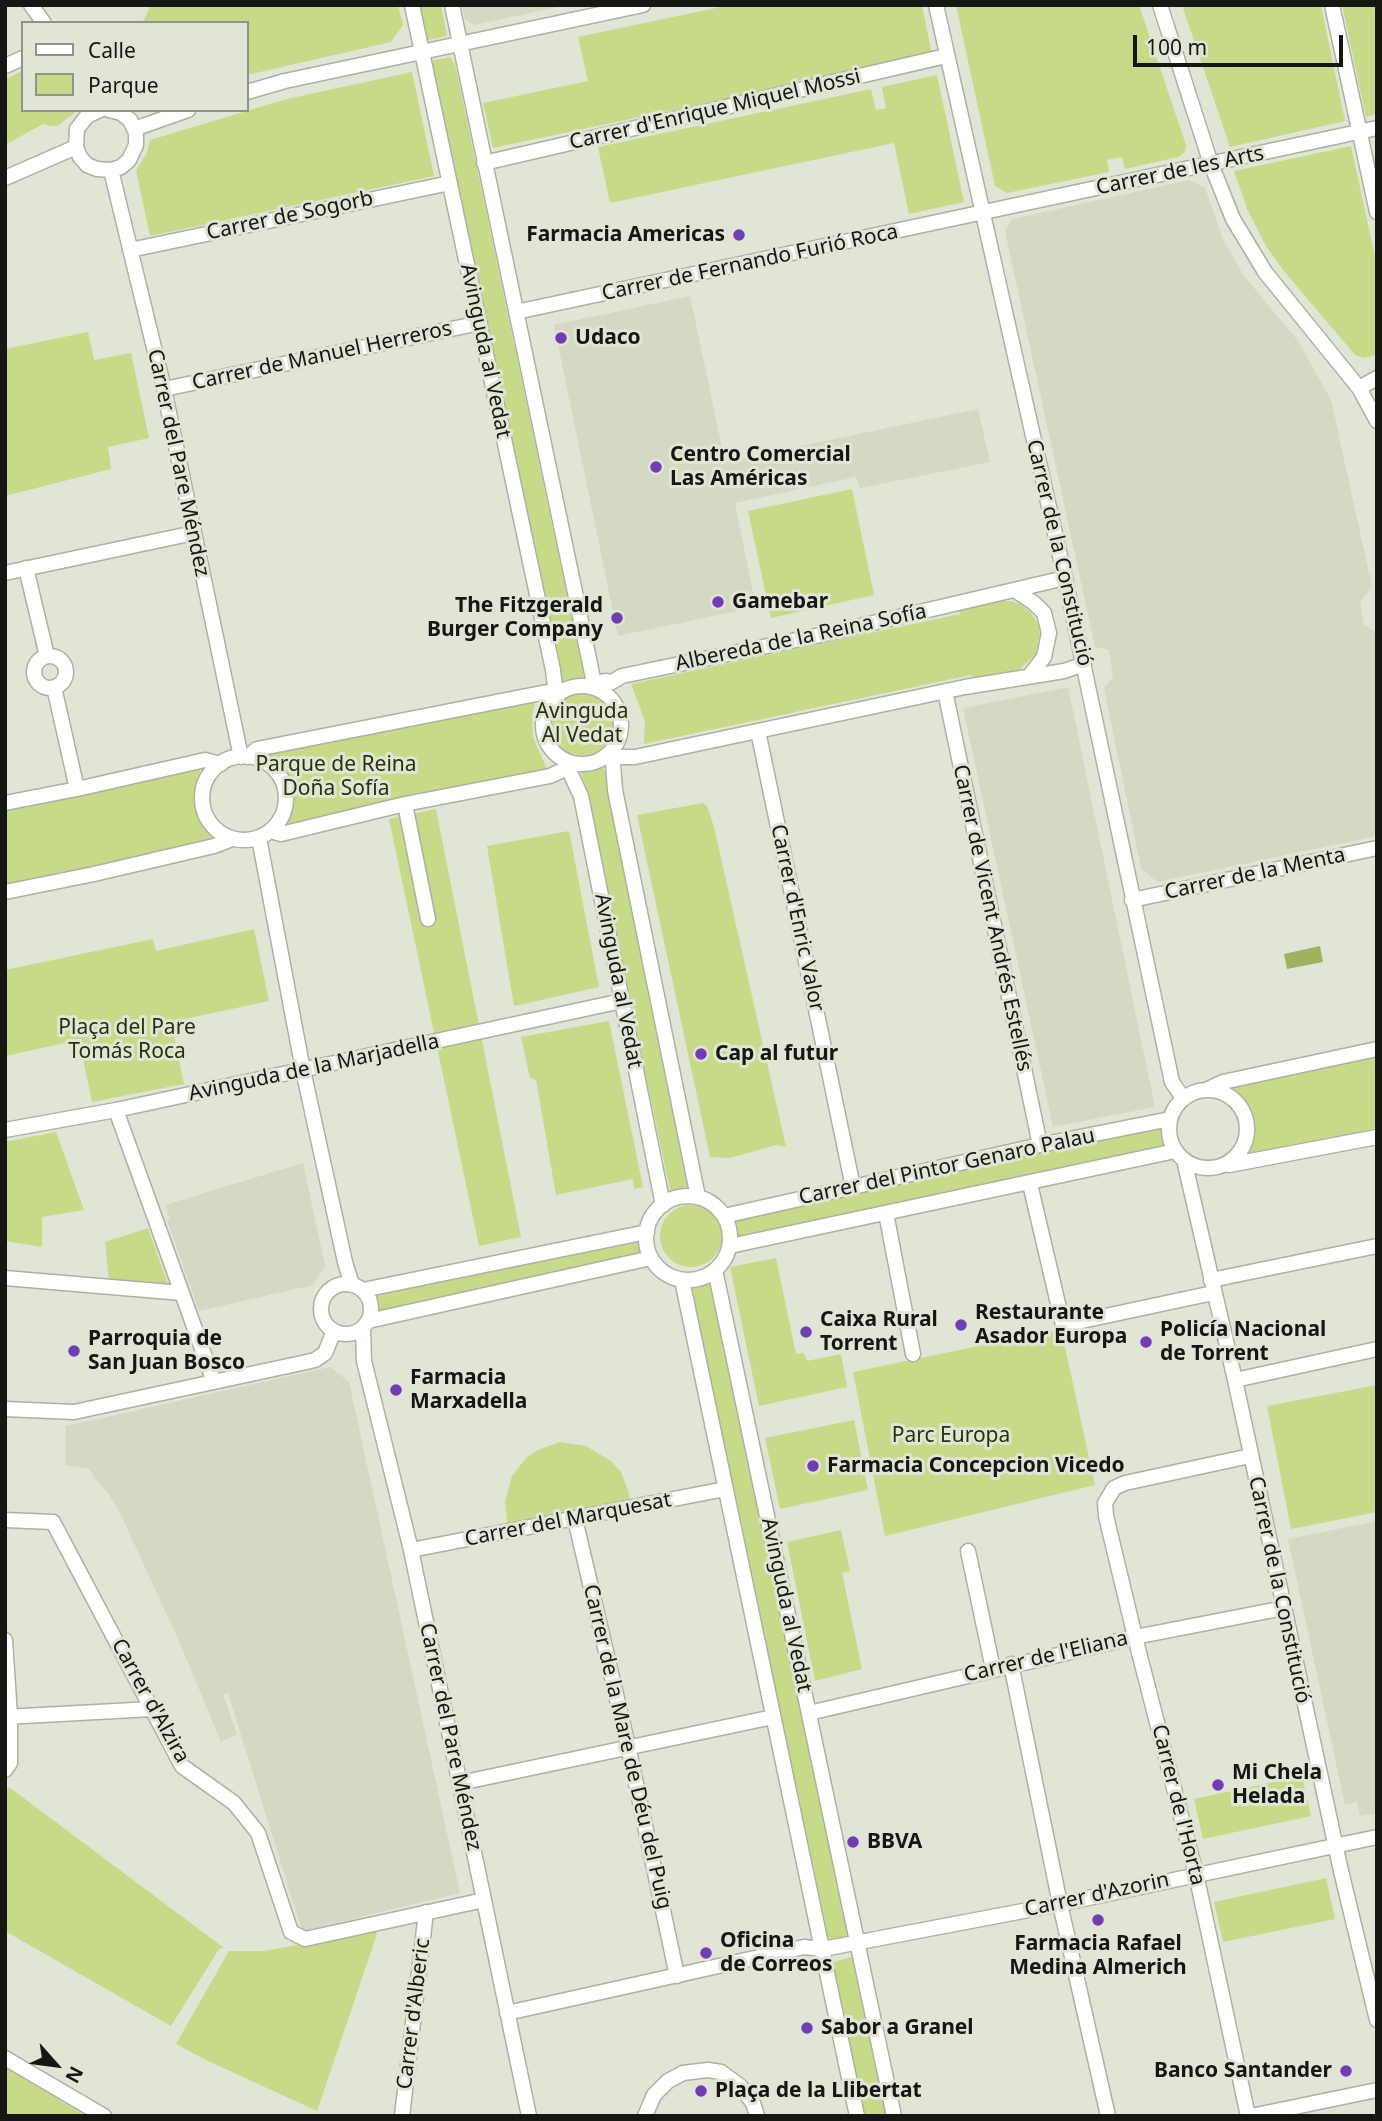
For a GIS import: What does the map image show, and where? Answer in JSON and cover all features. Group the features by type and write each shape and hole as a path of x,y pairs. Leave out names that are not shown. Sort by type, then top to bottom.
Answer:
{"street":[{"path":"31,5 43,21"},
{"name":"Avinguda al Vedat","path":"412,5 559,692"},
{"name":"Avinguda al Vedat","path":"452,5 593,686"},
{"path":"248,92 285,81 643,5"},
{"name":"Carrer de la Constitució","path":"936,5 1084,664 1172,1082 1183,1098"},
{"path":"1160,5 1211,163 1233,219 1265,272 1359,388 1377,421"},
{"path":"1332,5 1377,212"},
{"name":"Carrer d'Enrique Miquel Mossi","path":"484,163 946,56"},
{"path":"5,66 21,59"},
{"path":"96,112 87,116 77,129 76,147 87,165 97,170 121,167 133,155 136,145 134,128 130,120 117,112"},
{"path":"134,128 182,112"},
{"name":"Carrer de les Arts","path":"984,213 1377,128"},
{"path":"5,178 76,147"},
{"name":"Carrer del Pare Méndez","path":"111,170 164,389 244,757"},
{"name":"Carrer de Sogorb","path":"130,250 450,183"},
{"name":"Carrer de Fernando Furió Roca","path":"516,312 984,213"},
{"name":"Carrer de Manuel Herreros","path":"164,389 480,323"},
{"path":"1359,388 1377,378"},
{"path":"5,573 194,533"},
{"path":"26,568 47,656"},
{"name":"Albereda de la Reina Sofía","path":"593,686 605,681 612,682 622,676 1016,591 1065,578"},
{"path":"1016,591 1044,613 1049,633 1044,657 1030,676"},
{"path":"47,656 62,661 66,668 61,684 54,687 46,687 35,675 35,667 47,656"},
{"path":"609,755 618,740 620,716 608,696 593,686 573,687 559,692 257,749 244,757 221,764 207,778 202,792 202,806 217,831 232,839 244,841 405,804 550,776 570,764 592,763 609,755 641,756 945,691 1063,671 1084,664"},
{"path":"54,687 77,789"},
{"name":"Carrer de Vicent Andrés Estellés","path":"945,691 1040,1145"},
{"path":"559,692 548,706 543,730 554,753 570,764"},
{"name":"Carrer d'Enric Valor","path":"758,731 853,1187"},
{"name":"Avinguda al Vedat","path":"609,755 698,1197"},
{"path":"244,757 257,758 269,764 284,785 284,810 279,822 264,835"},
{"path":"5,803 205,760 221,764"},
{"name":"Avinguda al Vedat","path":"570,764 581,796 663,1205"},
{"path":"405,804 428,919"},
{"path":"264,835 303,1070 345,1262 372,1308 366,1325"},
{"path":"5,892 214,846 232,839"},
{"name":"Carrer de la Menta","path":"1132,900 1377,848"},
{"name":"Avinguda de la Marjadella","path":"5,1130 116,1110 622,1001"},
{"path":"1377,1049 1223,1082 1193,1092 1183,1098 1170,1119 1170,1142 1179,1156 1193,1166 1207,1169 1377,1137"},
{"path":"1207,1089 1224,1092 1236,1100 1245,1113 1248,1127 1246,1141 1237,1157 1224,1166"},
{"path":"116,1110 214,1382"},
{"name":"Carrer del Pintor Genaro Palau","path":"724,1216 1040,1145 1170,1119"},
{"name":"Carrer de la Constitució","path":"1179,1156 1235,1380 1335,1846 1377,2020"},
{"name":"Carrer del Pintor Genaro Palau","path":"730,1246 1179,1156"},
{"path":"1030,1184 1063,1325 1377,1246"},
{"path":"684,1197 698,1197 715,1205 724,1216 730,1231 730,1246 723,1263 715,1270 696,1280 682,1280 664,1273 651,1258 647,1246 647,1232 653,1216 663,1205 684,1197"},
{"path":"886,1213 913,1354"},
{"path":"336,1287 358,1288 647,1232"},
{"path":"5,1409 74,1412 315,1360 325,1353 340,1333 366,1325 651,1258"},
{"path":"340,1333 326,1324 321,1307 324,1298 336,1287 345,1262"},
{"name":"Avinguda al Vedat","path":"715,1270 894,2116"},
{"path":"5,1278 182,1293"},
{"name":"Avinguda al Vedat","path":"682,1280 858,2116"},
{"name":"Carrer del Pare Méndez","path":"366,1325 364,1361 411,1550 529,2116"},
{"name":"Carrer del Pare Méndez","path":"340,1333 364,1361"},
{"path":"1235,1380 1377,1349"},
{"name":"Carrer de l'Horta","path":"1249,2116 1196,1874 1135,1637 1105,1503 1114,1488 1125,1483 1250,1456"},
{"name":"Carrer del Marquesat","path":"411,1550 725,1489"},
{"name":"Carrer de la Mare de Déu del Puig","path":"575,1519 628,1746 677,1976"},
{"name":"Carrer d'Alzira","path":"5,1520 53,1522 183,1766 234,1803 258,1833 291,1932 305,1939 426,1912"},
{"path":"968,1551 993,1669"},
{"name":"Carrer de l'Eliana","path":"809,1713 1011,1664 1284,1608"},
{"path":"5,1640 10,1763 5,1770"},
{"path":"1011,1664 1060,1904 1108,2116"},
{"path":"8,1716 152,1709"},
{"path":"460,1783 773,1717"},
{"name":"Carrer d'Azorin","path":"857,1941 1060,1904 1377,1837"},
{"path":"426,1912 484,1900"},
{"name":"Carrer d'Alberic","path":"402,2116 426,1912"},
{"path":"507,2013 804,1947 823,1949 857,1941"},
{"path":"5,2059 104,2116"},
{"path":"645,2116 654,2095 668,2081 683,2073 708,2070 721,2073 740,2086 757,2116"},
{"path":"1249,2116 1377,2090"}],"shaded area":[{"path":"462,5 567,5 474,25 465,19"},
{"path":"1189,180 1205,188 1223,239 1244,276 1298,341 1331,400 1372,587 1360,602 1364,625 1377,633 1377,836 1157,882 1141,868 1104,688 1113,677 1109,650 1095,647 1005,231 1012,219"},
{"name":"Centro Comercial Las Américas","path":"690,296 725,462 978,409 990,462 860,488 856,477 735,503 756,607 618,636 554,325"},
{"path":"1068,687 1155,1107 1053,1127 963,708"},
{"path":"1320,946 1323,962 1287,969 1284,954"},
{"path":"303,1163 325,1266 313,1285 199,1311 167,1220 170,1219 165,1205"},
{"path":"330,1367 349,1382 460,1893 302,1931 228,1693 223,1695 237,1734 221,1742 179,1641 120,1513 89,1469 65,1465 66,1426"},
{"path":"1377,1521 1377,1813 1360,1816 1357,1802 1345,1805 1288,1539"}],"green space":[{"path":"151,5 398,5 403,25 391,42 248,75 248,21 142,21"},
{"path":"419,5 441,5 447,36 428,40"},
{"path":"730,5 922,5 932,55 493,148 483,103 588,81 578,37"},
{"path":"956,5 1139,5 1186,145 1185,152 1178,157 1125,169 1122,157 1107,160 1109,172 1007,193 995,186"},
{"path":"1182,5 1321,5 1345,121 1230,147"},
{"path":"1342,5 1377,5 1377,114 1366,117"},
{"path":"450,57 455,64 584,676 582,679 562,681 431,63"},
{"path":"21,71 21,112 75,112 59,125 43,124 5,145 5,80"},
{"path":"412,72 434,176 150,236 136,170 147,153 150,140 287,99"},
{"path":"937,75 964,202 909,214 894,143 610,203 598,147 871,89 876,110 886,108 882,87"},
{"path":"1351,146 1377,266 1377,355 1364,358 1355,355 1266,246 1248,211 1234,171"},
{"path":"88,332 94,360 131,353 149,438 108,447 111,469 5,496 5,349"},
{"path":"852,489 874,595 771,618 748,511"},
{"path":"998,601 1020,604 1031,613 1038,624 1040,633 1036,654 1019,670 975,679 971,675 644,744 645,721 631,684 960,614 960,609"},
{"name":"Parque de Reina Doña Sofía","path":"538,693 532,716 533,737 550,776 276,836 289,808 286,775 257,749"},
{"name":"Avinguda Al Vedat","path":"576,693 588,693 604,702 611,712 611,736 604,746 588,755 576,755 565,750 556,741 551,730 551,718 556,707 565,698"},
{"path":"202,761 196,791 199,813 220,849 5,890 5,802"},
{"path":"601,767 604,769 693,1188 671,1194 581,773"},
{"path":"703,803 707,806 714,827 786,1147 776,1145 730,1158 710,1157 637,815"},
{"path":"436,809 521,1237 479,1246 389,819"},
{"path":"569,831 599,987 514,1006 487,846"},
{"name":"Plaça del Pare Tomás Roca","path":"254,929 269,1001 171,1022 184,1084 92,1102 79,1040 5,1056 5,970 153,939 156,951"},
{"path":"609,1021 643,1187 634,1189 633,1179 556,1195 536,1080 530,1078 521,1037"},
{"path":"1377,1054 1377,1128 1240,1158 1250,1141 1253,1121 1245,1102 1237,1092 1225,1085"},
{"path":"1170,1119 1170,1142 1175,1151 730,1246 730,1231 724,1216"},
{"path":"56,1132 84,1210 42,1217 42,1247 5,1241 5,1142"},
{"path":"685,1205 697,1205 713,1214 720,1224 720,1248 713,1258 697,1267 685,1267 674,1262 665,1253 660,1242 660,1230 665,1219 674,1210"},
{"path":"148,1228 168,1284 109,1279 105,1242"},
{"path":"647,1232 647,1246 651,1258 369,1321 372,1308 363,1290"},
{"path":"776,1258 796,1354 804,1353 807,1361 841,1354 847,1387 759,1406 730,1267"},
{"path":"710,1279 849,1934 831,1940 828,1938 690,1284"},
{"name":"Parc Europa","path":"1061,1329 1095,1485 885,1536 853,1372"},
{"path":"1377,1385 1377,1512 1291,1529 1267,1406"},
{"path":"854,1420 868,1490 780,1509 765,1438"},
{"path":"560,1442 586,1446 611,1461 621,1472 631,1508 508,1532 505,1501 512,1476 526,1458 538,1450"},
{"path":"841,1530 850,1571 842,1573 862,1669 815,1681 787,1542"},
{"path":"1302,1776 1311,1816 1203,1839 1194,1799"},
{"path":"9,1787 224,1948 219,1949 171,2026 5,1931 5,1793"},
{"path":"1326,1878 1335,1919 1223,1942 1214,1902"},
{"path":"375,1931 377,1934 317,2111 176,2044 229,1951 264,1951"},
{"path":"852,1957 887,2116 865,2116 833,1962"},
{"path":"5,2067 86,2116 5,2116"}],"place":[{"name":"Farmacia Americas","path":"739,235"},
{"name":"Udaco","path":"561,338"},
{"name":"Centro Comercial Las Américas","path":"656,467"},
{"name":"Gamebar","path":"718,602"},
{"name":"The Fitzgerald Burger Company","path":"617,618"},
{"name":"Cap al futur","path":"701,1054"},
{"name":"Restaurante Asador Europa","path":"961,1325"},
{"name":"Caixa Rural Torrent","path":"806,1332"},
{"name":"Policía Nacional de Torrent","path":"1146,1342"},
{"name":"Parroquia de San Juan Bosco","path":"74,1351"},
{"name":"Farmacia Marxadella","path":"396,1390"},
{"name":"Farmacia Concepcion Vicedo","path":"813,1466"},
{"name":"Mi Chela Helada","path":"1218,1785"},
{"name":"BBVA","path":"853,1842"},
{"name":"Farmacia Rafael Medina Almerich","path":"1098,1920"},
{"name":"Oficina de Correos","path":"706,1953"},
{"name":"Sabor a Granel","path":"807,2028"},
{"name":"Banco Santander","path":"1346,2071"},
{"name":"Plaça de la Llibertat","path":"701,2091"}]}
